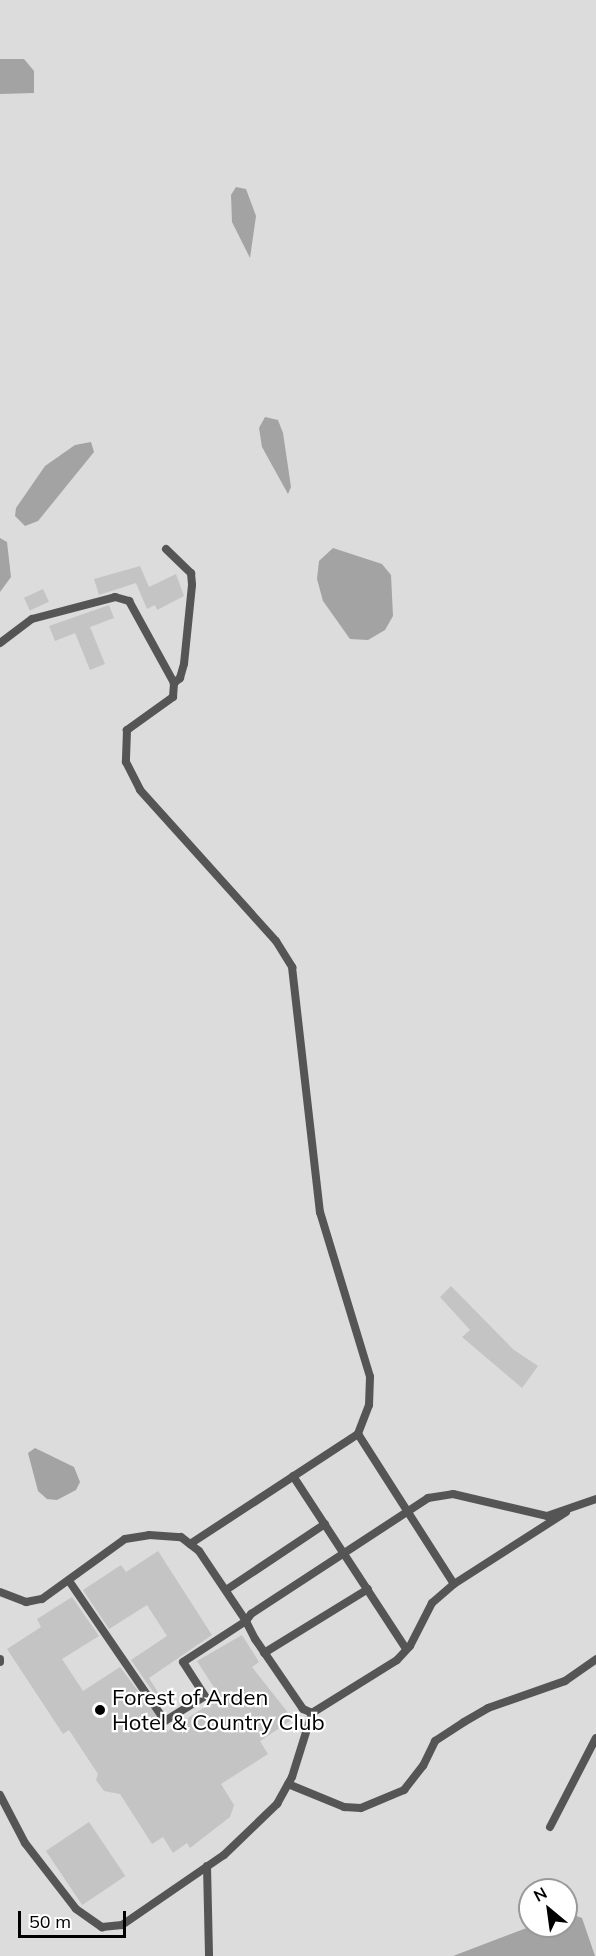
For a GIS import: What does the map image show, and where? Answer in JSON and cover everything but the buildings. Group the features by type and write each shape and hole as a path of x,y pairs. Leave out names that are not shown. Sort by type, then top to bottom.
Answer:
{"lane":[{"path":"166,549 191,573 192,585 184,664 180,678 174,683"},
{"path":"0,643 32,619 115,597 129,601 174,683 173,697 127,730 126,762 140,790 276,941 292,967 320,1212 370,1377 369,1405 358,1434 190,1544"},
{"path":"358,1434 454,1584"},
{"path":"293,1476 406,1649"},
{"path":"69,1581 165,1721 205,1696 183,1662 246,1621 251,1614 428,1498 453,1494 547,1516 566,1512"},
{"path":"0,1795 25,1843 69,1900 102,1926 122,1925 207,1866 263,1821 288,1784 312,1713 397,1660 406,1649 432,1603 454,1584 566,1512 596,1499"},
{"path":"226,1590 325,1524"},
{"path":"0,1592 26,1602 42,1599 125,1539 148,1535 181,1537 199,1551 303,1709 312,1713"},
{"path":"264,1653 368,1589"},
{"path":"288,1784 344,1807 372,1803 404,1790 423,1766 435,1741 464,1722 488,1708 565,1681 596,1659"},
{"path":"550,1827 596,1738"},
{"path":"207,1866 209,1956"}],"shaded area":[{"path":"0,0 596,0 596,1956 0,1956"},
{"path":"0,59 24,59 34,71 34,93 0,94"},
{"path":"236,187 246,189 256,216 250,258 232,222 231,195"},
{"path":"265,417 278,420 283,433 291,487 288,494 262,447 259,428"},
{"path":"91,442 94,452 38,521 25,526 15,516 16,508 45,466 75,445"},
{"path":"0,538 7,542 11,577 0,592"},
{"path":"333,548 382,564 391,575 393,616 385,630 368,640 350,639 323,601 317,579 319,561"},
{"path":"35,1448 74,1467 80,1482 76,1490 57,1500 47,1499 38,1491 28,1453"},
{"path":"578,1916 582,1918 595,1956 453,1956 518,1931 518,1938 578,1938"}],"place":[{"name":"Forest of Arden Hotel & Country Club","path":"100,1710"}]}
